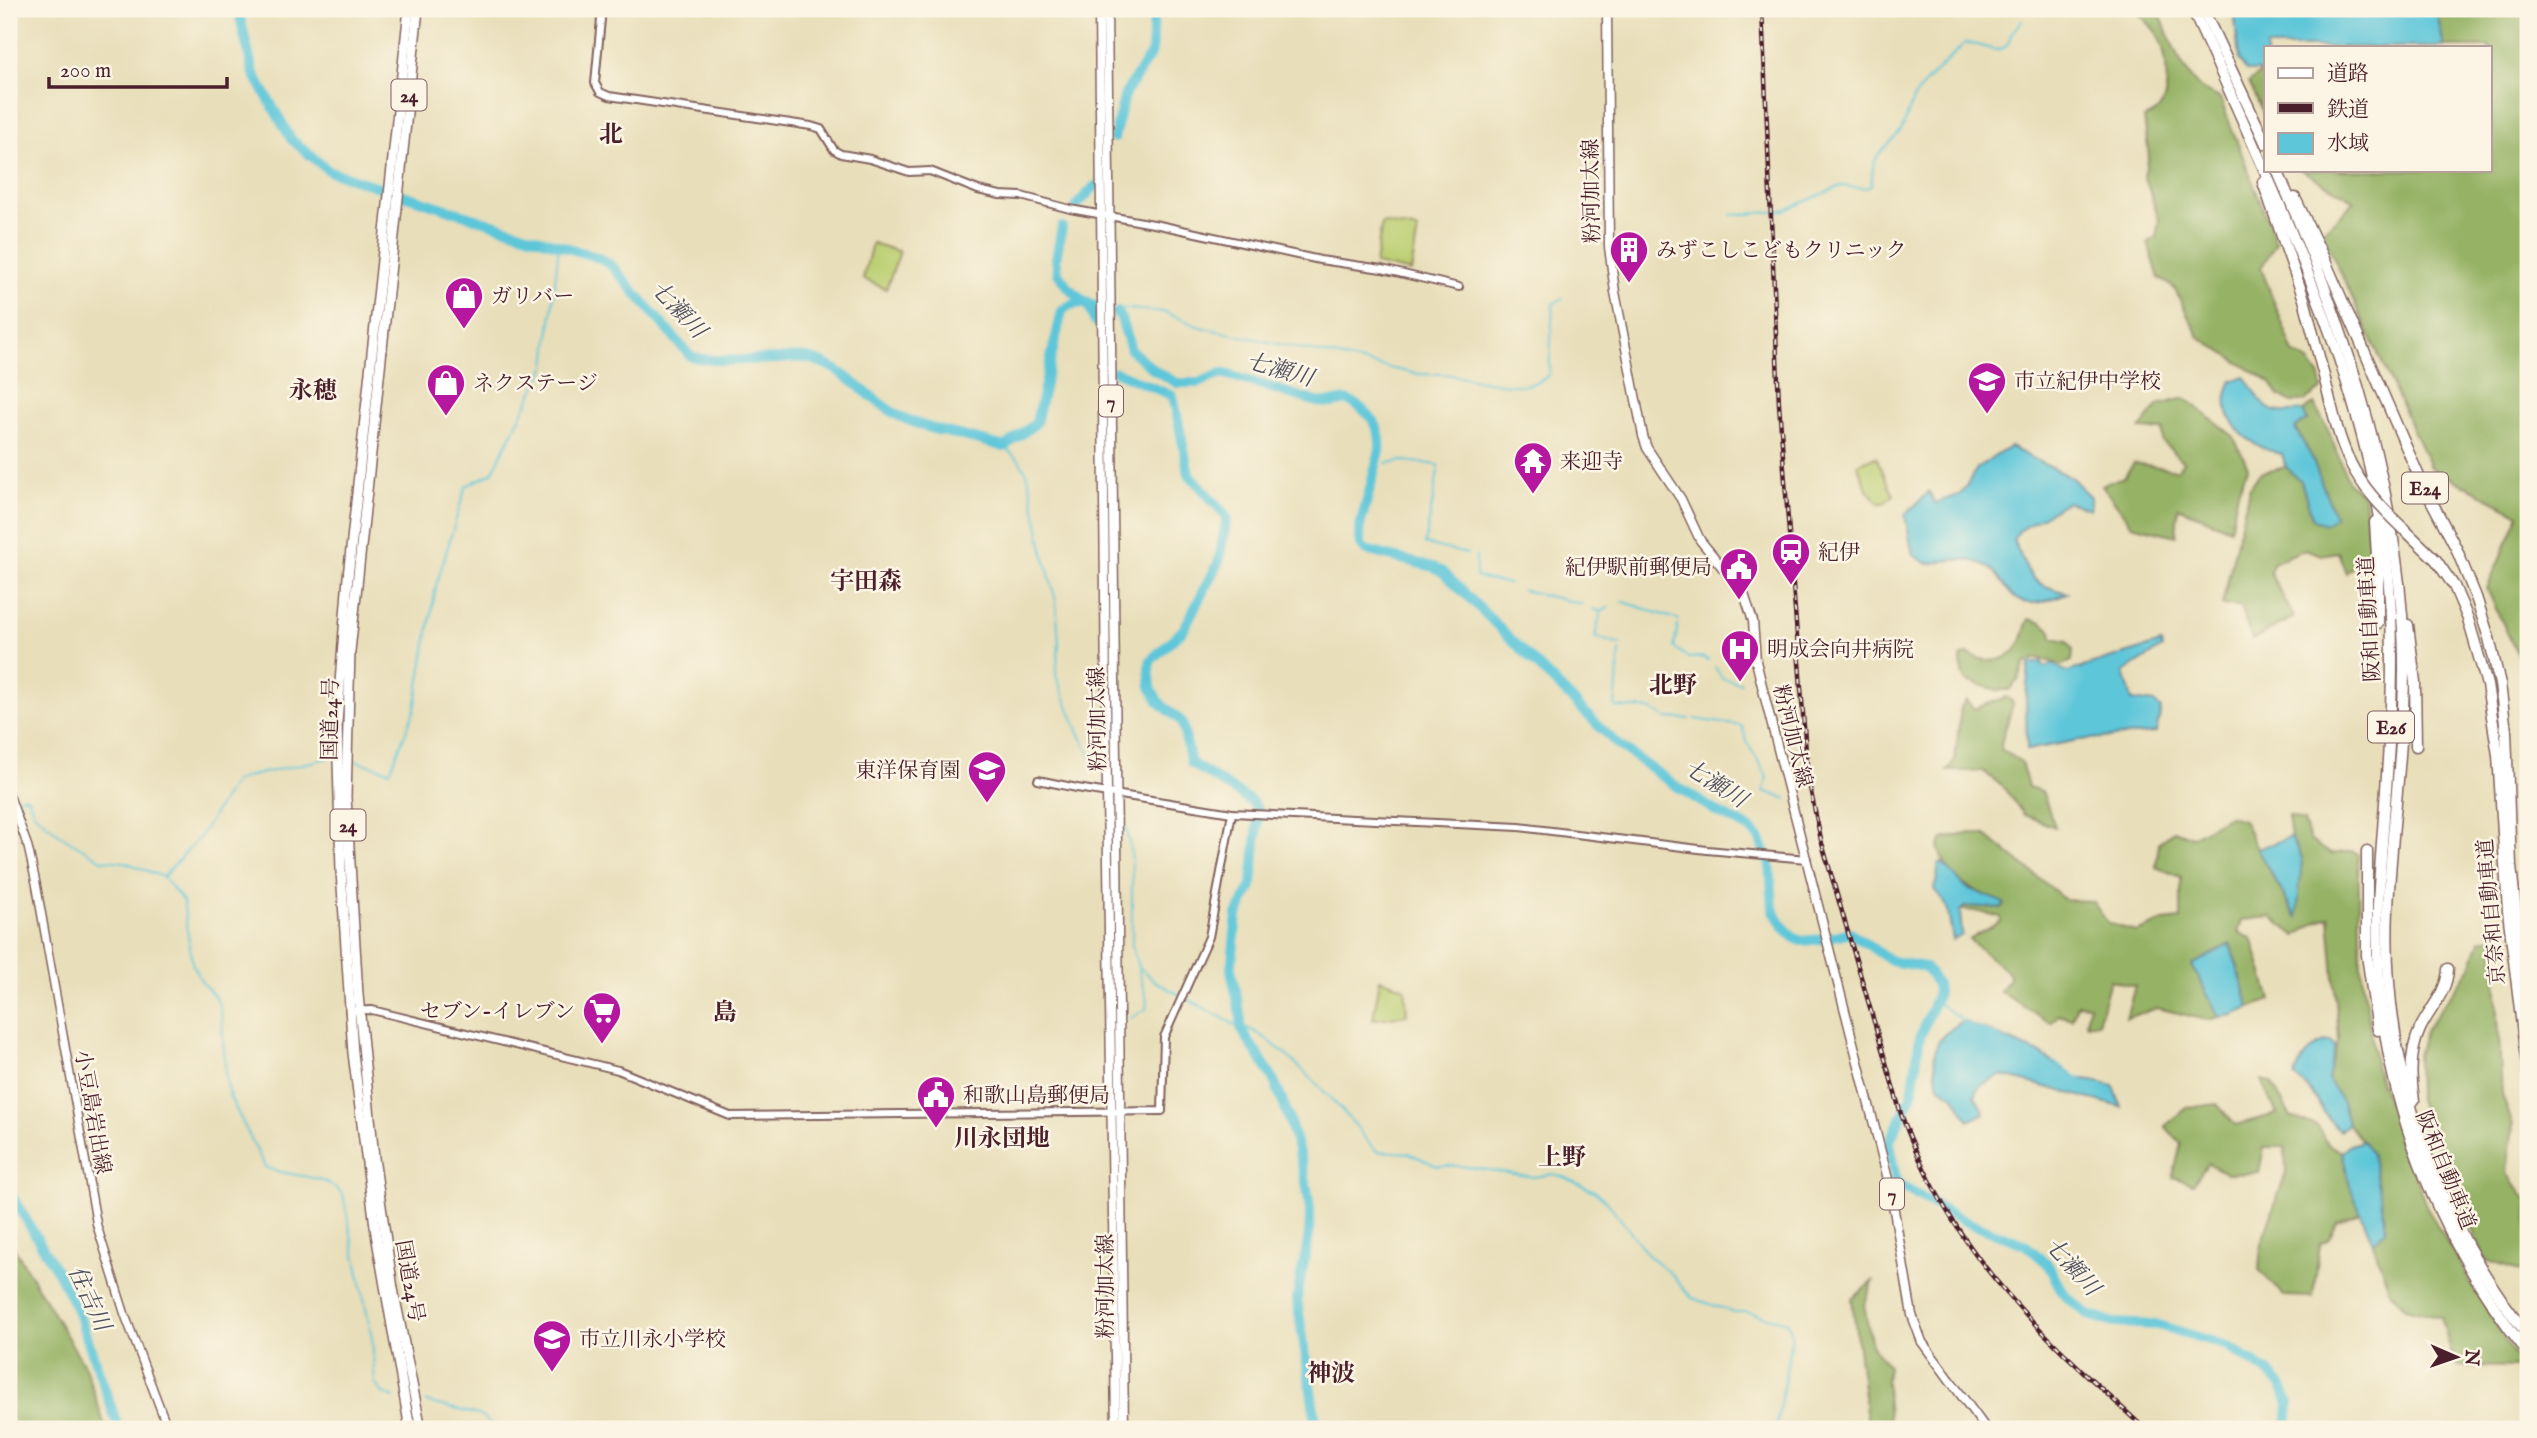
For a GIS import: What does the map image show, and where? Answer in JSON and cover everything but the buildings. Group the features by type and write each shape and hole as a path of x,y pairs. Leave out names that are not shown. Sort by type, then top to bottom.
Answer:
{"highway":[{"name":"国道24号","path":"396,180 409,9"},
{"name":"国道24号","path":"410,1429 376,1234 358,1108 341,871 337,723 347,591 418,9"},
{"name":"阪和自動車道","path":"2192,9 2264,170"},
{"path":"2203,9 2264,139"},
{"name":"E24","path":"2231,93 2292,261 2314,332 2336,427 2348,461 2373,499 2424,547 2446,573 2461,601 2475,640 2495,730 2528,1024"},
{"name":"阪和自動車道","path":"2265,172 2304,263 2347,382 2379,513 2392,621 2392,719 2379,883 2379,978 2386,1042 2400,1108 2424,1178 2454,1242 2488,1300 2528,1353"},
{"name":"阪和自動車道","path":"2279,172 2358,383 2379,466 2393,539 2402,619 2404,689 2387,943 2391,1009 2402,1073 2420,1136 2439,1186 2467,1244 2504,1303 2528,1335"},
{"name":"E24","path":"2279,172 2326,262 2421,481 2456,548 2476,597 2492,650 2501,695 2507,757 2505,822"},
{"name":"国道24号","path":"391,218 348,682 346,797 360,1010 382,1220 421,1429"},
{"path":"2347,382 2373,505 2378,573 2378,623"},
{"path":"2393,539 2412,655 2417,711 2416,746"},
{"name":"京奈和自動車道","path":"2505,822 2508,911 2528,1075"},
{"path":"2367,851 2365,928 2370,978 2383,1053 2400,1108"},
{"path":"2448,969 2446,985 2419,1031 2413,1058 2413,1092 2436,1172 2467,1244"}],"main road":[{"name":"粉河加太線","path":"1099,9 1105,215 1116,1429"},
{"name":"粉河加太線","path":"1105,215 1107,9"},
{"name":"粉河加太線","path":"1608,9 1609,247 1643,436 1647,448 1681,499 1700,540 1744,594 1753,621 1756,661 1891,1187 1912,1315 1922,1342 1986,1429"},
{"name":"小豆島岩出線","path":"9,794 28,847 36,883 97,1226 110,1273 168,1429"},
{"name":"粉河加太線","path":"1115,1111 1124,1429"}],"street":[{"path":"598,9 601,19 596,83 600,92 610,96 811,126 821,129 834,149 841,154 870,159 909,172 930,170 978,190 1021,196 1067,209 1320,260 1382,269 1458,287"},
{"path":"1038,780 1232,813 1517,827 1807,859"},
{"path":"349,1011 372,1010 618,1070 730,1116 1162,1111 1163,1047 1182,994 1209,937 1232,813"}],"green space":[{"path":"2134,9 2158,9 2186,71 2200,88 2220,98 2276,242 2261,268 2294,353 2310,363 2320,377 2322,389 2305,401 2291,402 2279,396 2271,383 2199,337 2174,288 2159,278 2148,243 2156,237 2159,219 2144,175 2149,157 2144,118 2155,113 2162,103 2166,73 2157,34"},
{"path":"2436,9 2528,9 2528,853 2522,665 2487,589 2519,514 2430,467 2322,232 2355,201 2304,172 2492,172 2492,46 2444,46"},
{"path":"2264,71 2264,114 2249,83"},
{"path":"1382,223 1418,230 1411,272 1375,264"},
{"path":"872,243 900,252 886,289 863,279"},
{"path":"2185,398 2233,436 2248,467 2238,492 2230,529 2178,507 2176,536 2132,525 2102,485 2124,477 2134,463 2177,470 2183,462 2162,441 2163,430 2140,429 2159,405"},
{"path":"2314,404 2329,432 2349,484 2364,495 2369,551 2346,573 2338,552 2321,555 2305,549 2273,563 2270,573 2294,617 2252,640 2241,606 2222,605 2249,489 2260,473 2286,467 2301,481 2313,520 2335,517 2311,456 2295,427 2307,420 2303,411"},
{"path":"1876,457 1894,495 1884,503 1879,503 1868,491 1857,464"},
{"path":"2029,619 2042,623 2051,630 2052,638 2067,641 2073,650 2072,661 2062,665 2037,658 2025,663 2019,679 2009,690 1997,690 1966,681 1962,674 1961,657 1968,654 1990,660 2005,658 2017,649"},
{"path":"2006,697 2013,702 2001,749 2021,762 2028,787 2042,791 2055,827 2024,815 2003,787 1983,771 1947,771 1955,760 1961,707 1966,700 1974,709"},
{"path":"2229,816 2243,820 2296,917 2302,858 2291,837 2288,816 2304,821 2310,840 2331,854 2352,851 2358,854 2361,969 2376,1069 2427,1208 2521,1367 2455,1366 2441,1317 2405,1308 2389,1290 2373,1243 2386,1228 2371,1153 2348,1124 2342,1102 2327,1079 2339,1038 2329,917 2296,936 2271,917 2242,920 2238,933 2252,938 2271,1000 2250,1008 2231,945 2192,965 2219,1017 2207,1020 2157,1008 2126,1018 2135,986 2110,980 2098,1023 2086,1024 2089,1005 2077,1004 2072,1019 2058,1015 2051,1023 1999,991 2010,979 2010,974 1969,940 2001,921 2001,917 1960,910 1965,906 2002,908 2004,904 1972,889 1955,877 1942,859 1938,847 1943,839 1972,833 1986,835 2066,900 2092,901 2108,923 2137,932 2163,921 2181,919 2181,877 2156,867 2159,843 2174,830 2192,837"},
{"path":"2494,937 2502,1095 2513,1125 2507,1172 2528,1202 2528,1274 2485,1260 2418,1100 2417,1054 2426,1029 2471,967 2480,940"},
{"path":"1380,979 1405,988 1407,1015 1373,1019"},
{"path":"2261,1080 2271,1082 2291,1117 2317,1126 2327,1144 2342,1152 2351,1189 2361,1213 2337,1222 2329,1239 2320,1244 2313,1297 2284,1296 2259,1270 2261,1244 2286,1173 2285,1147 2264,1147 2259,1173 2227,1174 2208,1163 2193,1184 2173,1177 2181,1144 2165,1126 2187,1108 2217,1104 2235,1125 2277,1114"},
{"path":"9,1239 85,1367 106,1429 9,1429"},
{"path":"1874,1280 1864,1305 1872,1346 1888,1366 1886,1381 1890,1429 1868,1429 1852,1299"}],"water":[{"path":"2234,9 2436,9 2444,46 2264,46 2264,71 2246,71 2239,60"},
{"path":"2245,376 2267,407 2280,412 2303,411 2307,420 2295,428 2311,456 2335,517 2326,524 2313,520 2301,481 2286,467 2282,454 2246,438 2231,419 2227,394 2232,381"},
{"path":"2010,447 2072,478 2090,497 2090,509 2067,502 2019,531 2013,540 2027,570 2036,581 2067,593 2038,602 2026,603 2016,599 1995,573 1980,563 1954,560 1928,564 1913,555 1905,515 1929,492 1935,503 1961,494 1978,467"},
{"path":"2161,643 2162,648 2124,672 2132,700 2155,703 2161,709 2156,733 2079,740 2027,750 2026,697 2029,664 2042,662 2044,667 2053,664 2067,672"},
{"path":"2291,837 2302,858 2297,918 2257,849"},
{"path":"1942,863 1967,888 2004,903 2002,908 1965,906 1960,911 1962,935 1953,940 1947,907 1935,889 1939,864"},
{"path":"2230,944 2250,1008 2219,1017 2192,965"},
{"path":"1963,1021 2039,1053 2076,1077 2114,1086 2121,1107 2001,1075 1979,1086 1975,1096 1984,1113 1969,1121 1954,1096 1938,1086 1935,1063 1939,1041"},
{"path":"2331,1041 2335,1046 2328,1079 2342,1102 2348,1124 2339,1130 2309,1089 2295,1077 2300,1065 2313,1049"},
{"path":"2363,1141 2371,1153 2386,1229 2373,1243 2351,1189 2342,1152 2350,1145"}],"waterway":[{"name":"七瀬川","path":"238,9 253,72 291,139 329,171 599,258 612,266 690,356 723,360 807,358 833,368 901,417 1004,447 1036,423 1062,311 1077,304 1095,306"},
{"path":"1114,138 1125,94 1152,52 1154,9"},
{"path":"1732,215 1783,211 1841,186 1867,188 1871,185 1877,157 1901,130 1913,100 1931,77 1965,43 1998,50 2003,48 2022,21"},
{"path":"1077,205 1095,186"},
{"path":"1062,227 1056,258 1058,273 1068,287 1088,305 1095,322"},
{"path":"353,760 390,771 415,709 436,586 466,486 492,473 546,366 559,245"},
{"path":"1076,292 1096,303"},
{"path":"1117,308 1164,312 1200,327 1417,374 1447,374 1516,385 1540,381 1549,374 1553,304 1563,298"},
{"name":"七瀬川","path":"1116,313 1120,315 1131,350 1154,370 1177,383 1199,383 1222,373 1317,402 1347,400 1368,414 1379,433 1380,450 1359,530 1361,545 1365,550 1433,567 1444,573 1617,744 1673,784 1717,812 1749,828 1759,838 1770,863 1773,909 1793,937 1801,941 1850,932 1891,961 1925,967 1937,984 1938,993 1920,1036 1912,1094 1889,1143 1896,1179 1901,1186 1966,1222 2024,1244 2047,1263 2064,1295 2089,1315 2113,1323 2158,1325 2228,1346 2269,1373 2282,1386 2289,1404 2287,1429"},
{"path":"1116,372 1173,396 1189,474 1227,517 1219,561 1187,623 1151,660 1149,667 1151,687 1158,701 1182,722 1191,763 1252,802 1259,811 1252,884 1237,915 1231,970 1241,1028 1275,1083 1292,1129 1309,1200 1310,1225 1297,1300 1317,1429"},
{"path":"1004,447 1019,460 1027,473 1056,601 1059,644 1056,676 1079,733 1099,771"},
{"path":"1386,463 1404,461 1439,465 1425,544 1467,554"},
{"path":"1476,556 1476,577 1509,584"},
{"path":"1522,590 1582,604"},
{"path":"1621,601 1679,620"},
{"path":"1601,612 1608,607"},
{"path":"1593,609 1601,612 1595,637 1621,645"},
{"path":"1678,625 1674,647 1688,658 1702,657 1708,660"},
{"path":"1620,650 1615,707 1650,709 1666,718 1689,719"},
{"path":"1715,667 1722,678 1741,683"},
{"path":"1695,719 1742,726 1747,742 1767,776 1764,791 1787,799"},
{"path":"163,877 200,837 234,782 328,758"},
{"path":"13,800 24,796 28,798 34,813 60,835 102,860 125,862 163,877 183,901 192,963 202,982 217,999 221,1010 226,1079 230,1097 265,1167 326,1182 343,1195 372,1338 375,1384 383,1393 394,1398"},
{"path":"1126,827 1132,859 1132,945 1147,1001 1146,1009 1131,1018"},
{"path":"1140,968 1156,982 1241,1028"},
{"path":"1935,1001 1963,1021 2005,1040"},
{"path":"1241,1026 1269,1041 1302,1069 1377,1151 1409,1153 1437,1166 1462,1166 1534,1177 1552,1174 1564,1177 1594,1191 1608,1203 1649,1256 1670,1273 1692,1298 1734,1312 1747,1312 1788,1322 1792,1335 1776,1429"},
{"path":"2054,1062 2076,1077 2082,1078"},
{"name":"住吉川","path":"9,1191 77,1310 119,1429"},
{"path":"426,1402 479,1415 498,1429"}],"railway":[{"path":"1762,9 1779,404 1808,778 1821,840 1901,1114 1922,1164 1946,1209 2002,1288 2069,1358 2145,1429"}],"place":[{"name":"みずこしこどもクリニック","path":"1629,284"},
{"name":"ガリバー","path":"464,330"},
{"name":"市立紀伊中学校","path":"1987,415"},
{"name":"ネクステージ","path":"446,417"},
{"name":"来迎寺","path":"1533,495"},
{"name":"紀伊","path":"1791,586"},
{"name":"紀伊駅前郵便局","path":"1739,601"},
{"name":"明成会向井病院","path":"1740,683"},
{"name":"東洋保育園","path":"987,804"},
{"name":"セブン-イレブン","path":"602,1045"},
{"name":"和歌山島郵便局","path":"936,1129"},
{"name":"市立川永小学校","path":"552,1373"}],"district":[{"name":"北","path":"611,134"},
{"name":"永穂","path":"313,390"},
{"name":"宇田森","path":"866,581"},
{"name":"北野","path":"1673,685"},
{"name":"島","path":"725,1012"},
{"name":"川永団地","path":"1002,1138"},
{"name":"上野","path":"1562,1157"},
{"name":"神波","path":"1331,1373"}]}
